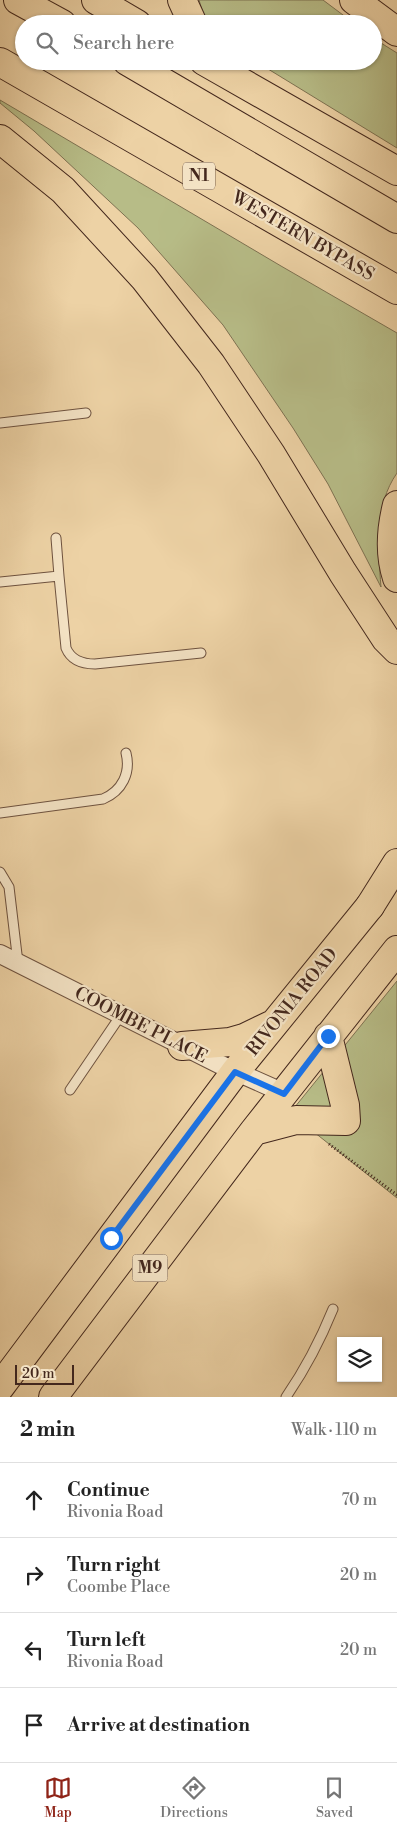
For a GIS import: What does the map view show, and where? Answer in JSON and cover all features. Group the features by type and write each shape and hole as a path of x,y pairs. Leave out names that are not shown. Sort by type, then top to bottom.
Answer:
{"main road":[{"path":"18,0 46,15"},
{"path":"96,0 122,15"},
{"path":"168,0 173,15"},
{"path":"182,0 188,15"},
{"path":"354,0 374,15"},
{"path":"382,21 397,32"},
{"name":"WESTERN BYPASS","path":"0,62 397,290"},
{"path":"142,70 397,219"},
{"path":"220,70 397,171"},
{"path":"235,70 269,90"},
{"path":"245,70 307,120"},
{"path":"0,139 63,190 144,278 211,364 271,454 342,573 386,639 397,650"},
{"path":"397,505 393,521 391,544 397,578"},
{"path":"342,573 352,602 365,627 378,649 397,670"},
{"name":"RIVONIA ROAD","path":"0,1387 235,1072 370,906 397,863"},
{"name":"M9","path":"53,1397 254,1131 397,950"},
{"path":"182,1046 230,1042 244,1038 277,1020"},
{"path":"254,1131 296,1120 346,1121 345,1105 328,1036"}],"street":[{"name":"COOMBE PLACE","path":"0,954 182,1046 284,1094"}],"lane":[{"path":"0,423 86,413"},
{"path":"56,538 66,648 73,659 87,664 95,664 201,653"},
{"path":"0,582 59,576"},
{"path":"0,813 103,799 111,796 118,791 125,778 128,761 126,753"},
{"path":"0,872 9,887 18,963"},
{"path":"70,1090 121,1015"},
{"path":"286,1397 304,1372 333,1309"}],"path":[{"path":"327,1143 397,1195"}],"green space":[{"path":"199,0 323,0 343,15 204,15"},
{"path":"382,44 397,53 397,148 270,70 382,70"},
{"path":"0,100 397,333 397,473 384,499 381,513 379,557 381,587 328,484 293,428 223,325 138,228 34,131 0,103"},
{"path":"397,981 397,1198 290,1113"}],"route":[{"path":"111,1238 235,1072 284,1094 328,1036"}]}
